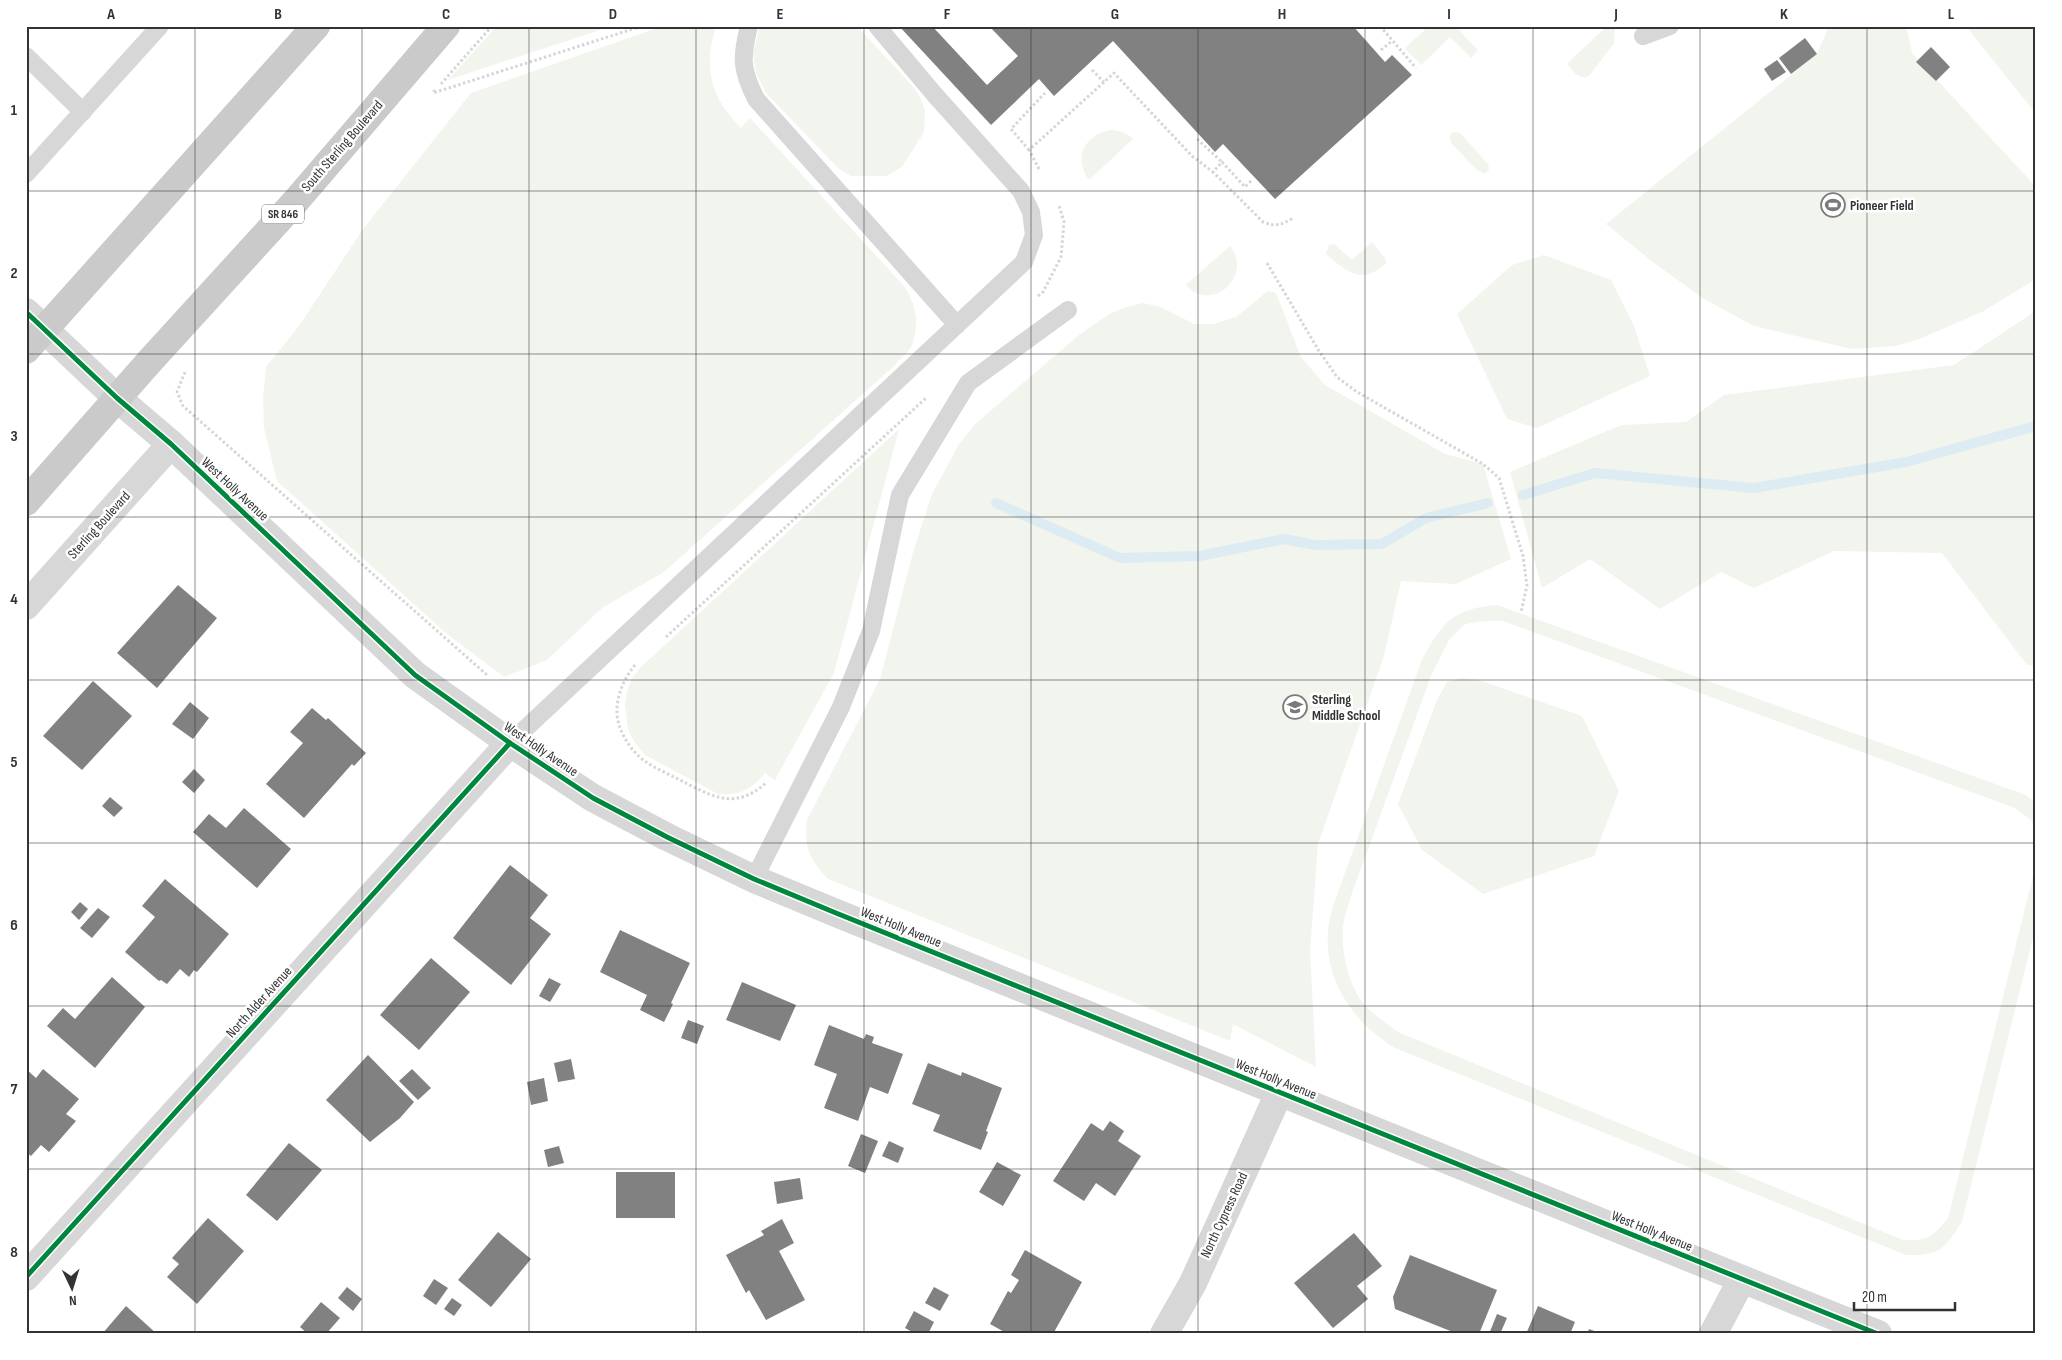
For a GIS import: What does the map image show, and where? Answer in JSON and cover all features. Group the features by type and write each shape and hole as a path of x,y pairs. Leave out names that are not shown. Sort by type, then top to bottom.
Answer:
{"main road":[{"path":"26,350 35,321 316,26"},
{"name":"South Sterling Boulevard","path":"117,398 295,202 446,26"},
{"name":"SR 846","path":"26,502 117,398"}],"street":[{"name":"West Holly Avenue","path":"35,321 117,398 172,444 415,675 510,743 593,798 667,837 754,879 1878,1334"},
{"name":"Sterling Boulevard","path":"26,606 172,444"},
{"name":"North Alder Avenue","path":"26,1276 510,743"},
{"name":"North Cypress Road","path":"1164,1334 1193,1283 1279,1093"},
{"path":"1713,1334 1742,1279"}],"lane":[{"path":"26,174 160,26"},
{"path":"750,26 742,51 745,78 756,99 957,325"},
{"path":"510,743 1024,262 1034,235 1031,212 1021,191 935,95 877,26"},
{"path":"1643,36 1670,26"},
{"path":"26,56 83,112"},
{"path":"754,879 841,707 870,631 900,495 968,383 1068,310"}],"path":[{"path":"427,100 492,26"},
{"path":"433,93 642,26"},
{"path":"1380,26 1416,68"},
{"path":"1381,50 1392,41"},
{"path":"1092,70 1104,82"},
{"path":"1029,150 1010,129 1045,93"},
{"path":"1197,138 1245,187 1251,181"},
{"path":"1222,162 1213,172 1264,222 1273,226 1283,224 1292,218"},
{"path":"1267,263 1319,351 1337,377 1357,392 1483,464 1499,478 1523,556 1527,586 1521,612"},
{"path":"190,366 184,374 177,392 183,406 487,675"}],"shaded area":[{"path":"497,26 612,26 448,80"},
{"path":"663,26 716,26 710,55 710,68 712,81 722,105 741,128 750,118 903,285 914,306 916,329 911,348 894,366 664,572 602,608 547,660 504,677 447,634 277,481 264,428 263,397 266,367 299,326 363,229 471,93"},
{"path":"762,26 857,26 917,91 925,110 924,132 902,167 886,176 851,176 838,168 766,93 756,73 753,53 759,29"},
{"path":"1429,26 1455,26 1478,50 1471,58 1450,37 1421,65 1405,48"},
{"path":"1607,26 1615,26 1614,43 1589,76 1579,76 1567,64"},
{"name":"Pioneer Field","path":"1829,26 1904,26 1907,29 1912,53 2036,187 2036,279 1982,312 1917,340 1895,346 1852,349 1754,326 1704,299 1654,263 1606,224 1817,54"},
{"path":"1966,26 2036,26 2036,114"},
{"path":"1112,130 1124,133 1133,139 1089,180 1082,163 1084,148 1095,136"},
{"path":"1451,133 1460,133 1488,164 1489,169 1485,174 1478,171 1451,143"},
{"path":"1372,242 1385,258 1386,263 1369,274 1355,274 1348,271 1326,254 1329,245 1334,244 1352,260"},
{"path":"1230,246 1236,258 1237,269 1233,280 1226,288 1217,294 1206,296 1196,293 1186,285"},
{"path":"1544,255 1611,280 1634,326 1650,376 1537,428 1507,419 1457,314 1512,265"},
{"path":"1268,291 1276,293 1301,357 1325,385 1445,454 1483,464 1511,559 1456,584 1401,581 1384,656 1318,844 1310,951 1316,1067 1233,1024 1230,1041 828,879 812,859 806,838 807,820 880,679 914,549 932,494 959,444 975,424 1079,335 1111,313 1143,303 1161,307 1194,324 1213,324 1236,317"},
{"path":"2036,311 2036,666 2027,665 1942,553 1834,551 1754,588 1721,572 1660,609 1590,559 1542,588 1510,472 1621,425 1686,422 1724,395 1954,365"},
{"path":"899,429 834,673 775,780 765,773 745,790 733,794 718,794 645,755 633,740 628,729 625,705 627,691 632,678 641,667"},
{"path":"1497,605 2026,795 2036,803 2036,829 2031,820 2015,808 1503,621 1465,624 1449,640 1431,676 1346,913 1343,925 1343,947 1350,978 1358,996 1371,1011 1398,1032 1903,1240 1918,1240 1934,1234 1948,1218 2036,864 2036,926 1962,1221 1951,1238 1940,1249 1927,1254 1906,1255 1395,1048 1367,1027 1355,1014 1337,984 1331,968 1328,951 1328,930 1333,906 1422,660 1429,647 1443,627 1459,614 1482,607"},
{"path":"1462,678 1479,680 1582,716 1619,791 1594,856 1483,894 1422,850 1398,804 1437,700 1447,682"}],"building":[{"path":"899,26 932,26 987,85 1018,56 989,26 1353,26 1385,62 1392,55 1412,75 1275,199 1223,144 1215,152 1113,41 1054,96 1039,79 991,125"},
{"path":"1805,38 1817,54 1791,74 1779,58"},
{"path":"1931,47 1950,67 1936,81 1916,62"},
{"path":"1777,60 1786,72 1772,81 1764,69"},
{"path":"178,585 217,618 157,688 117,653"},
{"path":"93,681 132,716 82,770 43,736"},
{"path":"190,702 209,718 193,739 172,724"},
{"path":"312,708 326,720 328,718 366,753 354,766 352,764 304,818 266,784 303,743 290,732"},
{"path":"194,769 205,780 194,793 182,782"},
{"path":"110,797 123,808 114,817 102,806"},
{"path":"244,808 291,849 257,888 193,832 209,814 226,828"},
{"path":"510,865 548,895 530,918 551,934 511,985 453,938"},
{"path":"165,879 229,934 197,972 194,970 189,977 180,969 167,984 161,980 159,981 125,952 155,917 142,906"},
{"path":"80,902 88,909 79,920 71,912"},
{"path":"98,908 110,917 92,938 80,928"},
{"path":"620,930 690,963 664,1022 640,1010 647,995 600,972"},
{"path":"431,958 470,992 419,1050 380,1015"},
{"path":"112,977 145,1007 95,1068 47,1026 63,1008 75,1019"},
{"path":"549,978 561,984 550,1002 539,996"},
{"path":"742,982 796,1005 780,1041 726,1020"},
{"path":"688,1020 704,1026 697,1044 681,1038"},
{"path":"829,1025 864,1039 866,1034 874,1037 872,1043 903,1054 888,1094 870,1087 858,1121 824,1108 837,1074 814,1065"},
{"path":"368,1055 414,1102 400,1118 370,1142 326,1100"},
{"path":"571,1059 575,1079 558,1082 554,1063"},
{"path":"928,1063 961,1076 962,1072 1002,1088 981,1150 933,1131 940,1115 912,1104"},
{"path":"26,1069 36,1078 43,1069 79,1099 66,1114 76,1121 49,1152 41,1145 31,1156 26,1152"},
{"path":"412,1069 431,1088 418,1100 399,1081"},
{"path":"544,1078 548,1101 531,1105 527,1082"},
{"path":"1110,1121 1124,1131 1118,1141 1141,1156 1115,1196 1096,1183 1084,1201 1053,1181 1091,1123 1103,1131"},
{"path":"861,1134 878,1141 865,1173 848,1166"},
{"path":"889,1141 904,1148 898,1163 882,1156"},
{"path":"289,1143 322,1170 277,1221 246,1195"},
{"path":"559,1146 564,1163 548,1167 544,1150"},
{"path":"997,1162 1021,1175 1003,1206 979,1192"},
{"path":"616,1172 675,1172 675,1218 616,1218"},
{"path":"800,1178 803,1199 777,1204 774,1182"},
{"path":"208,1218 244,1251 197,1304 167,1277 179,1264 172,1258"},
{"path":"782,1219 794,1243 779,1251 805,1300 766,1320 749,1290 746,1293 726,1255 764,1235 761,1231"},
{"path":"498,1232 531,1259 491,1307 458,1280"},
{"path":"1354,1233 1382,1266 1357,1286 1368,1299 1333,1328 1294,1283"},
{"path":"1025,1250 1082,1282 1053,1334 1008,1334 990,1324 1008,1291 1011,1293 1019,1280 1011,1275"},
{"path":"1410,1255 1497,1290 1479,1334 1458,1334 1395,1309 1393,1297"},
{"path":"434,1279 448,1288 436,1305 423,1296"},
{"path":"347,1287 362,1299 353,1311 338,1298"},
{"path":"934,1287 949,1295 940,1311 925,1303"},
{"path":"452,1298 462,1305 454,1316 444,1309"},
{"path":"321,1302 340,1318 326,1334 308,1334 300,1327"},
{"path":"126,1306 157,1334 102,1334"},
{"path":"1538,1306 1575,1322 1570,1334 1526,1334"},
{"path":"914,1311 934,1322 928,1334 916,1334 905,1328"},
{"path":"1497,1314 1507,1318 1500,1334 1489,1334"},
{"path":"1589,1329 1602,1334 1587,1334"}],"waterway":[{"path":"1523,495 1595,473 1754,488 1906,462 2036,426"},
{"path":"996,503 1120,558 1199,556 1284,539 1315,545 1382,544 1426,518 1488,503"}],"cycle path":[{"path":"26,312 117,398 171,444 415,675 510,743 593,798 667,837 754,879 1878,1334"},
{"path":"26,1277 510,743"}],"place":[{"name":"Pioneer Field","path":"1833,205"},
{"name":"Sterling Middle School","path":"1295,707"}]}
